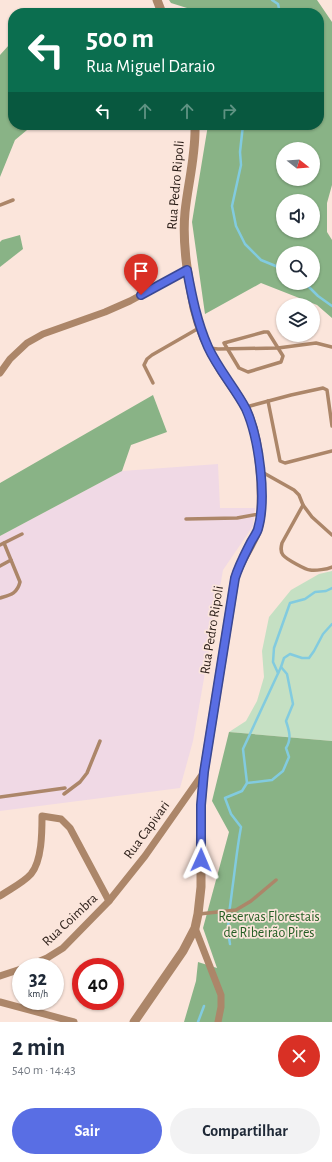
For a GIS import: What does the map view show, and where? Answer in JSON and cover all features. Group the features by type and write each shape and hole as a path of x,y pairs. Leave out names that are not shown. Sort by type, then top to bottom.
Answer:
{"street":[{"name":"Rua Pedro Ripoli","path":"134,1022 183,951 195,928 201,887 201,805 204,772 235,578 258,529 260,513 260,457 256,440 245,408 208,348 195,310 187,270 185,229 192,172 195,130"},
{"path":"0,373 10,359 27,343 43,334 130,302 187,270"},
{"name":"Rua Capivari","path":"109,901 145,856 204,772"},
{"path":"0,896 24,880 35,868 38,860 42,833 42,816 61,819 70,828 109,901"},
{"name":"Rua Coimbra","path":"47,958 62,948 109,901"},
{"path":"195,928 221,995 221,1008 218,1022"},
{"path":"0,976 12,971"},
{"path":"0,1002 74,1022"}],"lane":[{"path":"0,206 13,200"},
{"path":"153,383 144,365 147,359 200,327"},
{"path":"268,332 282,356 281,362 248,372 239,368 227,349 224,343 268,332"},
{"path":"208,348 278,348 316,343 332,347"},
{"path":"245,408 320,388 327,390 332,426"},
{"path":"268,401 280,461 284,463 332,451"},
{"path":"260,471 294,490 312,517 332,535"},
{"path":"303,505 282,543 280,550 286,558 310,570 328,569 332,566"},
{"path":"186,519 237,518 260,513"},
{"path":"0,545 22,534"},
{"path":"0,598 13,594 18,588 20,582 4,543"},
{"path":"0,566 11,560"},
{"path":"64,794 80,782 87,773 100,741"},
{"path":"0,797 65,788"},
{"path":"198,914 236,910 251,901 276,880"}],"shaded area":[{"path":"218,464 220,508 255,508 253,526 223,570 193,741 180,788 0,811 0,536 122,471"}],"green space":[{"path":"169,0 317,0 322,8 187,8 171,3"},
{"path":"324,10 332,22 332,185 327,203 327,232 332,240 332,318 320,308 320,298 299,298 279,290 320,290 320,246 276,246 276,289 261,283 205,314 192,222 207,130 324,130"},
{"path":"8,46 8,130 27,130 15,140 0,177 0,55"},
{"path":"20,235 23,249 0,267 0,242 2,240"},
{"path":"153,395 167,432 131,445 122,471 0,536 0,483"},
{"path":"332,571 332,741 229,732 246,721 257,701 264,677 262,651 269,617 291,590 319,574"},
{"name":"Reservas Florestais de Ribeirão Pires","path":"229,732 332,741 332,1022 184,1022 196,981 198,962 217,968 203,928 229,832 212,801"}],"waterway":[{"path":"272,0 278,4 279,8"},
{"path":"242,130 240,152 241,165 232,206 236,226 245,244 261,260 276,266"},
{"path":"312,290 332,306"},
{"path":"278,673 273,662 274,648 290,603 305,599 315,592 326,591 332,588"},
{"path":"230,944 228,931 229,918 241,827 231,814 225,798 242,791 247,783 243,749 284,658 290,654 302,658 309,658 323,634 332,624"},
{"path":"247,783 272,780 283,771 289,757 286,748 289,741 289,731 286,721 293,704 287,674 281,667"},
{"path":"198,1022 204,1006"}],"route":[{"path":"141,295 187,270 195,310 208,348 245,408 251,422 260,457 261,492 258,529 235,578 204,772 201,805 201,860"}]}
